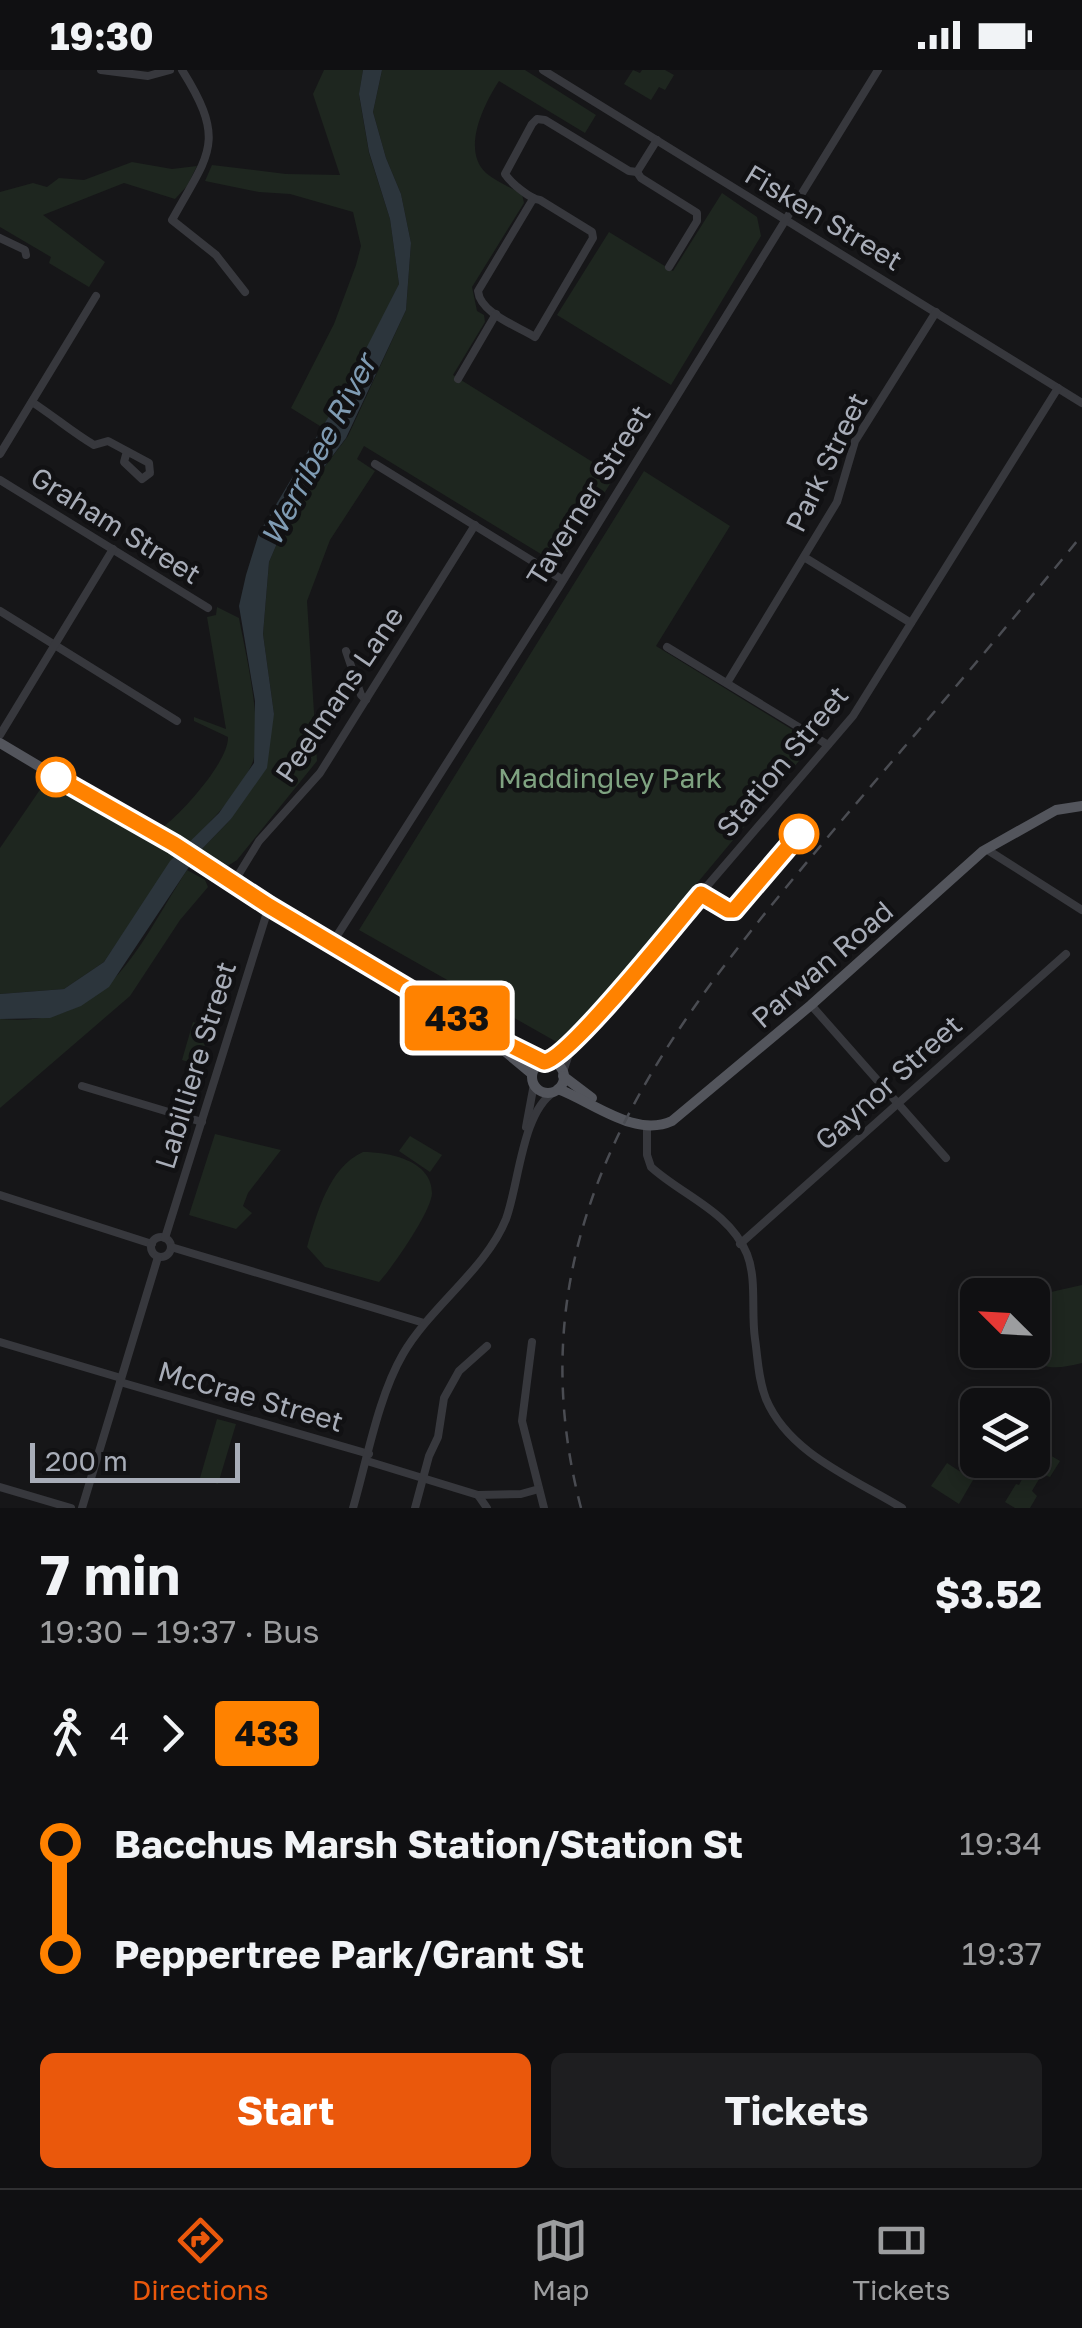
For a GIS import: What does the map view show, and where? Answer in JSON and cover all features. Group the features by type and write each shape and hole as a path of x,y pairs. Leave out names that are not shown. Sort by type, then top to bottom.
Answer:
{"main road":[{"path":"0,743 174,844 269,906 467,1024 547,1062 613,1114 647,1128"},
{"name":"Parwan Road","path":"647,1128 680,1116 812,1005 986,849 1056,810 1082,806"},
{"path":"467,1024 544,1092 556,1090 613,1114"},
{"path":"533,1079 547,1062"},
{"path":"556,1090 563,1074"}],"street":[{"path":"101,70 148,76 170,70"},
{"path":"182,70 204,112 208,153 194,186 172,220 216,256 245,292"},
{"name":"Fisken Street","path":"543,70 1082,402"},
{"name":"Taverner Street","path":"333,942 563,580 878,70"},
{"path":"534,200 510,182 506,174 508,164 537,119 637,172 697,214 669,267"},
{"path":"637,172 656,140"},
{"path":"534,200 478,290 485,306 545,343"},
{"path":"534,200 590,230 593,238 535,336"},
{"path":"0,238 26,250 26,255"},
{"path":"0,454 96,296"},
{"name":"Park Street","path":"727,683 837,502 855,441 936,312"},
{"path":"458,379 496,314"},
{"name":"Station Street","path":"563,1074 566,1056 576,1040 854,716 1058,388"},
{"path":"32,402 94,445 108,441 127,452"},
{"path":"375,464 563,580"},
{"name":"Graham Street","path":"0,480 208,608"},
{"name":"Peelmans Lane","path":"234,882 258,842 320,773 475,526"},
{"path":"0,735 113,549"},
{"path":"804,557 911,623"},
{"path":"0,611 177,721"},
{"path":"668,647 828,745"},
{"path":"346,651 366,700"},
{"path":"986,849 1082,910"},
{"name":"Labilliere Street","path":"165,1238 269,906"},
{"name":"Gaynor Street","path":"740,1244 1066,954"},
{"path":"812,1005 946,1158"},
{"name":"Station Street","path":"547,1062 576,1040"},
{"path":"511,1200 533,1079"},
{"path":"82,1086 202,1122"},
{"path":"353,1508 390,1382 424,1323 491,1246 503,1226 535,1115 544,1098 556,1090"},
{"path":"647,1128 647,1155 652,1166 718,1215 748,1256 757,1369 778,1419 791,1437 809,1451 902,1508"},
{"path":"0,1195 152,1244"},
{"path":"158,1257 152,1244 165,1238 172,1247 424,1323"},
{"path":"158,1257 166,1256 172,1247"},
{"path":"82,1508 158,1257"},
{"path":"390,1315 417,1333"},
{"name":"McCrae Street","path":"0,1342 478,1494 520,1494 539,1489"},
{"path":"532,1342 522,1422 544,1508"},
{"path":"415,1508 428,1456 438,1437 444,1398 460,1371 486,1346"},
{"path":"0,1487 71,1508"},
{"path":"478,1494 488,1508"}],"green space":[{"path":"324,70 363,70 359,95 369,153 390,219 399,284 328,431 291,408 334,324 356,265 361,246 353,212 290,194 205,181 212,165 286,174 340,175 313,94"},
{"path":"382,70 525,70 596,115 585,133 499,81 493,91 478,127 475,152 486,173 522,194 524,203 472,287 477,311 484,315 485,322 453,375 615,476 559,565 364,446 357,459 375,471 330,540 307,601 317,761 237,860 226,867 199,852 231,819 274,714 263,634 269,562 291,511 348,436 406,310 411,243 401,194 373,112"},
{"path":"633,70 665,70 674,75 665,90 659,87 651,100 624,84"},
{"path":"132,162 172,169 197,166 175,199 124,183 43,215 105,262 89,287 49,263 51,257 0,227 0,192 33,183 47,187 59,178 84,180"},
{"path":"722,193 757,217 761,236 671,385 557,315 609,232 673,271"},
{"name":"Maddingley Park","path":"644,471 730,526 656,646 814,743 562,1045 359,930"},
{"path":"217,607 239,618 253,694 255,753 238,788 187,846 163,827 213,772 228,737 194,721 194,717 226,729 207,617 216,615"},
{"path":"48,778 175,856 104,962 64,989 0,994 0,848"},
{"path":"187,870 205,880 208,887 180,920 130,996 0,1108 0,1019 37,1019 68,1011 94,997 135,954"},
{"path":"193,1022 210,1027 199,1065 182,1060"},
{"path":"215,1134 281,1150 248,1193 243,1206 252,1213 236,1229 189,1215"},
{"path":"410,1136 442,1155 430,1172 399,1151"},
{"path":"363,1152 407,1160 425,1173 432,1193 419,1225 379,1282 325,1267 307,1247 333,1180 341,1168"},
{"path":"1082,1285 1082,1363 1050,1366 1050,1292"},
{"path":"217,1419 236,1424 218,1484 200,1478"},
{"path":"1050,1455 1060,1461 1050,1477"},
{"path":"947,1463 960,1472 960,1478 973,1480 959,1504 931,1486"},
{"path":"1023,1478 1040,1478 1032,1491 1037,1496 1030,1508 1015,1508 1005,1502"}],"water":[{"name":"Werribee River","path":"363,70 382,70 373,112 401,194 411,243 406,310 346,438 291,511 269,562 263,634 274,714 267,768 231,819 199,852 109,987 81,1006 50,1018 0,1019 0,994 64,989 104,962 170,861 219,813 254,763 255,701 239,606 246,575 259,533 347,386 399,284 390,219 369,152 359,94"}],"railway":[{"path":"581,1508 564,1404 566,1308 586,1218 619,1133 665,1051 719,973 1082,535"}],"bus line":[{"name":"433","path":"56,777 174,844 269,906 467,1024 544,1062 551,1062 576,1040 701,894 718,906 734,910 799,834"}]}
